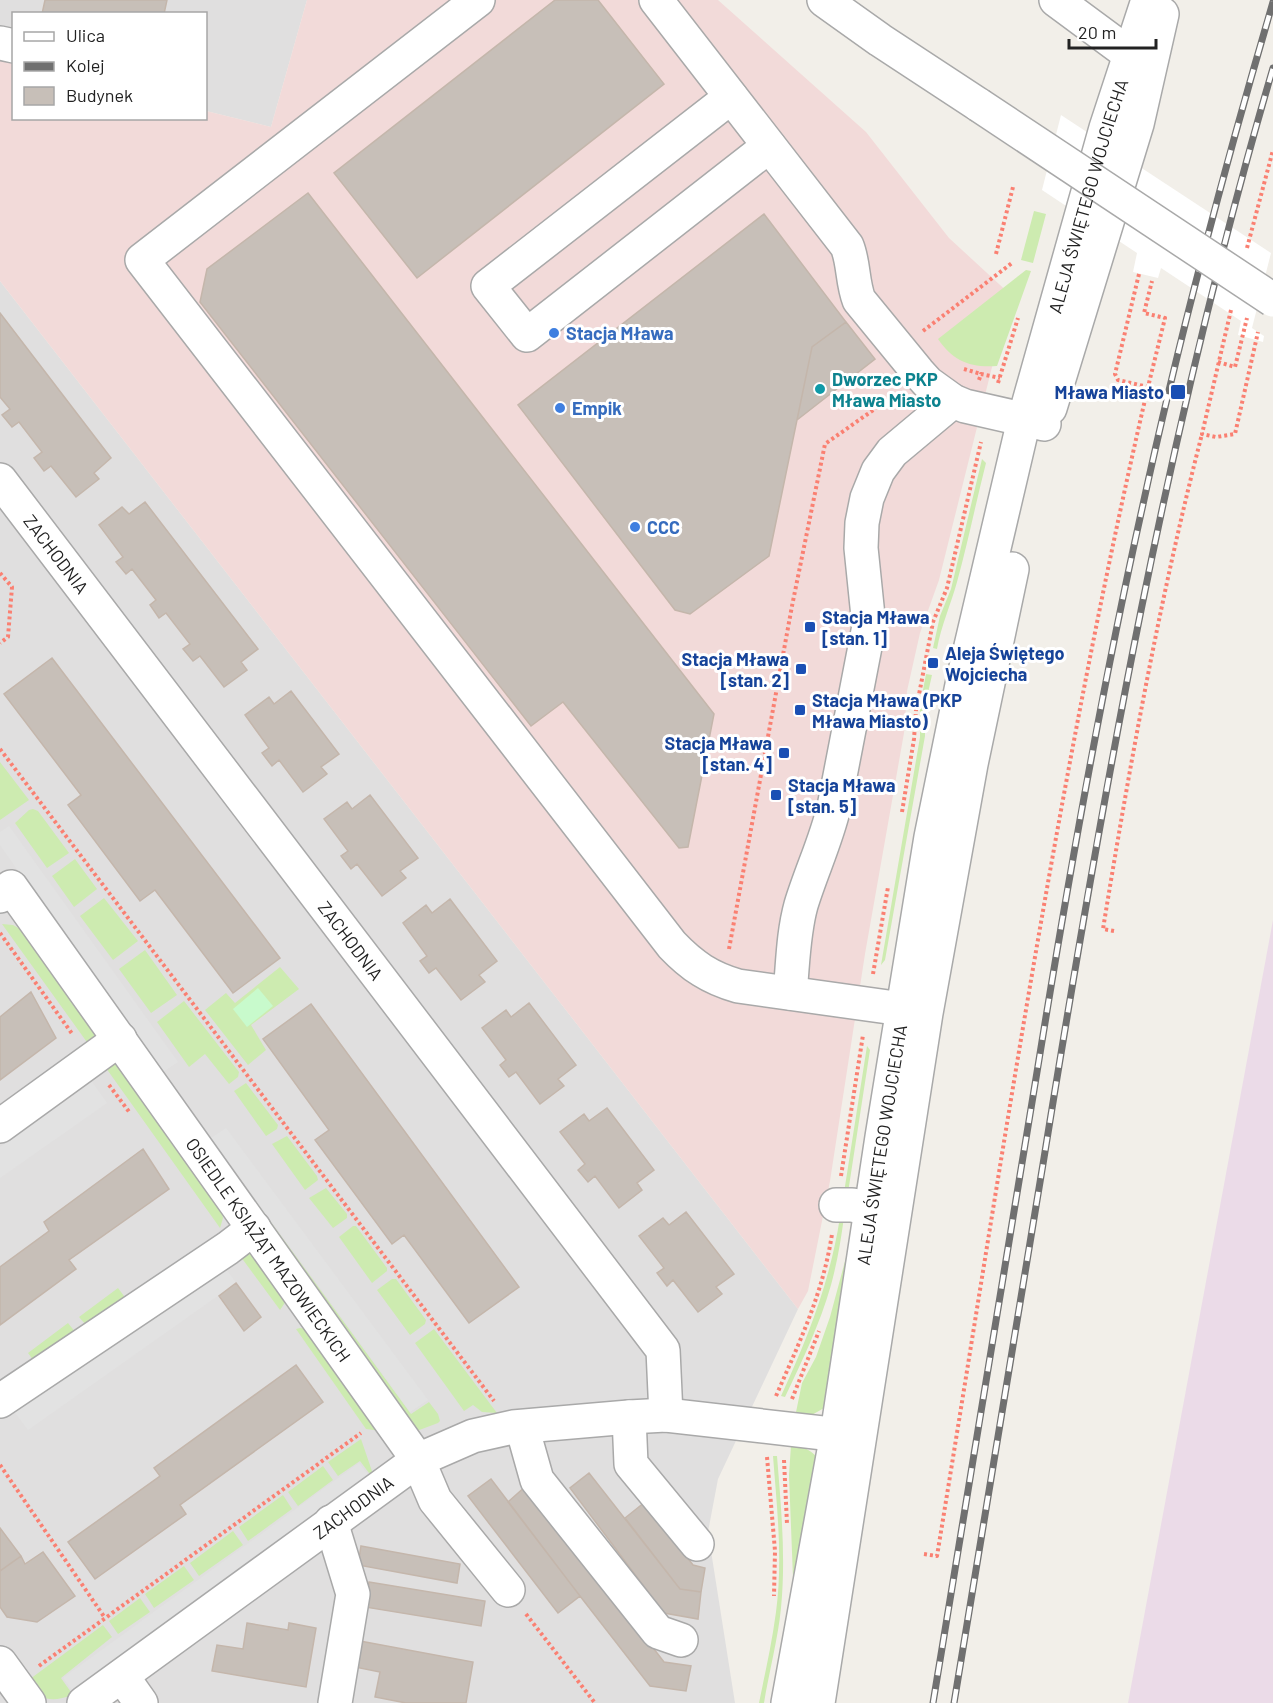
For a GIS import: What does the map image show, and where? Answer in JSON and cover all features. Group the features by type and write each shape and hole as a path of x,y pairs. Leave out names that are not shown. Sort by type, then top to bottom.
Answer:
{"street":[{"path":"478,0 141,260 672,945 687,961 724,982 738,986 915,1011"},
{"path":"656,0 847,246 851,258 854,288 859,300 928,383 953,401 965,406 1035,422"},
{"path":"824,0 979,105 1260,307"},
{"path":"1056,0 1140,58"},
{"name":"ALEJA ŚWIĘTEGO WOJCIECHA","path":"818,1703 848,1436 915,1011 931,837 963,680 1035,422 1137,123 1140,58 1148,0"},
{"name":"ALEJA ŚWIĘTEGO WOJCIECHA","path":"1140,58 1165,0"},
{"path":"731,97 488,286 527,335 769,146"},
{"path":"790,993 794,938 812,869 828,834 868,626 861,548 862,523 867,498 878,471 892,452 953,401"},
{"name":"ZACHODNIA","path":"0,480 663,1350 666,1415"},
{"name":"OSIEDLE KSIĄŻĄT MAZOWIECKICH","path":"4,884 120,1039 418,1461 435,1500 508,1590"},
{"path":"0,1126 120,1039"},
{"path":"836,1205 852,1205 883,1211"},
{"path":"0,1401 228,1248 254,1228"},
{"name":"ZACHODNIA","path":"84,1703 418,1461 473,1436 518,1427 666,1415 848,1436"},
{"path":"629,1417 631,1464 697,1544"},
{"path":"518,1427 537,1480 658,1632 681,1640"},
{"name":"ALEJA ŚWIĘTEGO WOJCIECHA","path":"788,1703 848,1436"},
{"path":"331,1522 353,1594 335,1703"},
{"path":"122,1676 141,1703"}],"path":[{"path":"996,254 1013,187"},
{"path":"899,350 1012,263"},
{"path":"1139,274 1115,374 1118,380 1148,387"},
{"path":"924,1554 937,1556 1017,1067 1059,827 1116,534 1165,318 1144,313 1152,281"},
{"path":"1218,362 1235,367 1241,340 1260,307"},
{"path":"1238,419 1258,332"},
{"path":"724,982 754,804 825,444 904,388"},
{"path":"1114,931 1103,929 1116,850 1158,625 1181,516 1202,434"},
{"path":"0,573 12,587 8,637 0,643"},
{"path":"0,749 518,1427"},
{"path":"0,933 132,1116"},
{"path":"15,1683 363,1431 366,1441"},
{"path":"0,1465 105,1618"},
{"path":"508,1590 595,1703"}],"shaded area":[{"path":"0,0 307,0 271,127 207,111 207,12 12,12 12,63 0,60"},
{"path":"307,0 718,0 866,132 949,238 1012,296 939,580 920,633 907,691 904,733 865,954 830,1181 808,1291 798,1309 0,281 0,60 12,63 12,120 207,120 207,111 271,127"},
{"path":"0,281 798,1309 718,1479 708,1532 735,1703 0,1703"},
{"path":"9,826 178,1062 160,1074 0,845 0,832"},
{"path":"1273,920 1273,1703 1128,1703"},
{"path":"92,1082 107,1103 0,1178 0,1147"},
{"path":"226,1128 428,1400 410,1412 211,1138"},
{"path":"222,1263 236,1283 28,1430 13,1410"},
{"path":"359,1463 370,1477 74,1693 63,1678"}],"green space":[{"path":"1034,211 1046,214 1033,263 1021,260"},
{"path":"1026,270 1031,271 997,366 970,364 950,353 938,339"},
{"path":"982,459 986,463 955,590 937,649 933,648 940,616 951,589"},
{"path":"926,674 932,675 925,706 925,736 885,960 881,965 920,737 920,706"},
{"path":"0,762 29,800 0,820"},
{"path":"33,809 38,811 69,853 47,868 15,823"},
{"path":"75,859 97,889 74,907 52,876"},
{"path":"104,898 138,941 113,960 80,916"},
{"path":"2,924 13,925 20,929 95,1034 94,1040 89,1045"},
{"path":"145,950 177,995 151,1013 119,969"},
{"path":"280,967 299,989 251,1025 266,1050 248,1065 205,1010 226,993 235,1003"},
{"path":"258,988 273,1006 247,1027 233,1009"},
{"path":"184,1001 239,1072 238,1077 229,1084 205,1054 189,1067 157,1022"},
{"path":"867,1046 870,1050 847,1199 843,1199"},
{"path":"101,1061 119,1065 220,1206 223,1218 220,1228"},
{"path":"246,1083 278,1125 277,1129 266,1136 234,1091"},
{"path":"208,1136 411,1414 429,1402 438,1414 440,1421 438,1423 414,1432"},
{"path":"287,1136 317,1176 318,1180 305,1190 272,1144"},
{"path":"326,1188 347,1214 347,1218 333,1228 309,1198"},
{"path":"840,1217 844,1217 840,1243 827,1300 785,1397 781,1396 817,1309 836,1241"},
{"path":"356,1226 387,1268 387,1271 372,1283 339,1237"},
{"path":"848,1250 826,1407 808,1417 795,1417 802,1383 816,1357 830,1317"},
{"path":"246,1252 257,1257 286,1301 280,1310 238,1253"},
{"path":"392,1279 396,1279 426,1320 425,1324 410,1335 377,1290"},
{"path":"118,1288 124,1296 123,1301 86,1325 79,1317"},
{"path":"68,1323 76,1333 36,1364 28,1353"},
{"path":"296,1329 307,1329 381,1431 366,1429"},
{"path":"434,1329 497,1413 482,1412 473,1405 464,1411 415,1343"},
{"path":"361,1439 374,1477 360,1461 338,1476 328,1462"},
{"path":"791,1445 808,1450 820,1461 789,1620 793,1578 789,1475"},
{"path":"773,1456 777,1456 783,1551 781,1608 764,1703 759,1703 778,1592 779,1534"},
{"path":"323,1466 333,1480 298,1506 288,1492"},
{"path":"283,1495 292,1509 248,1541 239,1527"},
{"path":"233,1531 243,1545 199,1576 190,1563"},
{"path":"184,1566 194,1580 154,1608 145,1594"},
{"path":"140,1598 150,1612 118,1634 109,1621"},
{"path":"103,1625 112,1637 61,1678 73,1695 58,1699 46,1698 36,1693 26,1682"}],"pier":[{"path":"1061,115 1271,253 1252,328 1264,336 1263,342 1238,335 1241,321 1161,268 1158,278 1133,272 1137,253 1042,190"}],"building":[{"path":"45,0 167,0 164,12 42,12"},
{"path":"555,0 598,0 664,84 417,278 334,173"},
{"path":"308,193 714,714 688,847 679,848 563,702 531,726 200,302 207,269"},
{"path":"764,214 846,322 812,347 769,556 690,614 675,610 518,405"},
{"path":"0,313 111,458 94,473 99,479 76,497 51,466 44,471 34,458 42,452 19,422 12,427 2,415 10,409 0,397"},
{"name":"Dworzec PKP Mława Miasto","path":"846,322 875,359 797,420 812,347"},
{"path":"145,502 258,649 241,662 247,670 224,687 200,656 193,661 183,649 190,644 166,613 159,618 150,605 156,600 132,569 126,574 116,562 123,557 99,525 122,507 129,514"},
{"path":"52,658 280,958 233,993 155,890 140,901 68,805 81,795 4,694"},
{"path":"291,691 339,754 321,767 327,774 303,792 279,760 272,766 262,753 269,748 245,715 269,697 274,704"},
{"path":"370,795 418,858 400,871 406,878 382,896 357,864 351,869 341,856 348,851 324,819 347,802 352,809"},
{"path":"450,899 497,961 479,975 485,982 461,1000 436,968 429,973 420,961 427,956 403,923 426,905 432,913"},
{"path":"31,992 56,1038 0,1080 0,1017"},
{"path":"529,1003 576,1065 558,1079 564,1086 540,1104 516,1072 509,1077 500,1065 506,1060 482,1028 506,1010 511,1017"},
{"path":"311,1004 519,1287 469,1323 404,1235 392,1244 315,1140 329,1130 263,1039"},
{"path":"607,1108 654,1170 637,1183 642,1190 619,1208 595,1176 588,1182 578,1170 585,1164 560,1132 584,1114 589,1121"},
{"path":"143,1149 169,1189 69,1260 76,1269 0,1325 0,1267 49,1231 44,1222"},
{"path":"686,1212 734,1274 716,1287 722,1294 698,1312 673,1280 667,1286 657,1273 664,1268 639,1236 663,1218 669,1225"},
{"path":"236,1283 261,1317 244,1331 219,1296"},
{"path":"296,1365 323,1402 180,1505 186,1514 95,1579 68,1542 160,1476 154,1468"},
{"path":"589,1473 680,1589 701,1592 698,1619 664,1613 570,1488"},
{"path":"491,1479 580,1596 558,1613 468,1496"},
{"path":"527,1485 664,1662 691,1666 686,1691 650,1686 580,1596 508,1502"},
{"path":"645,1502 693,1565 705,1568 701,1592 680,1589 625,1518"},
{"path":"0,1528 21,1556 0,1571"},
{"path":"361,1546 460,1564 457,1583 358,1565"},
{"path":"43,1552 75,1596 37,1622 7,1617 0,1607 0,1571 21,1556 25,1564"},
{"path":"369,1582 485,1601 481,1626 365,1607"},
{"path":"247,1623 288,1630 289,1623 316,1628 306,1687 212,1671 217,1645 243,1649"},
{"path":"360,1641 473,1662 466,1703 406,1703 375,1697 380,1672 355,1667"}],"railway":[{"path":"933,1703 1061,926 1113,648 1156,445 1187,317 1273,2"},
{"path":"954,1703 1066,1020 1141,609 1201,337 1235,202 1273,68"}],"place":[{"name":"Stacja Mława","path":"554,333"},
{"name":"Dworzec PKP Mława Miasto","path":"820,389"},
{"name":"Mława Miasto","path":"1178,392"},
{"name":"Empik","path":"560,408"},
{"name":"CCC","path":"635,527"},
{"name":"Stacja Mława [stan. 1]","path":"810,627"},
{"name":"Aleja Świętego Wojciecha","path":"933,663"},
{"name":"Stacja Mława [stan. 2]","path":"801,669"},
{"name":"Stacja Mława (PKP Mława Miasto)","path":"800,710"},
{"name":"Stacja Mława [stan. 4]","path":"784,753"},
{"name":"Stacja Mława [stan. 5]","path":"776,795"}]}
